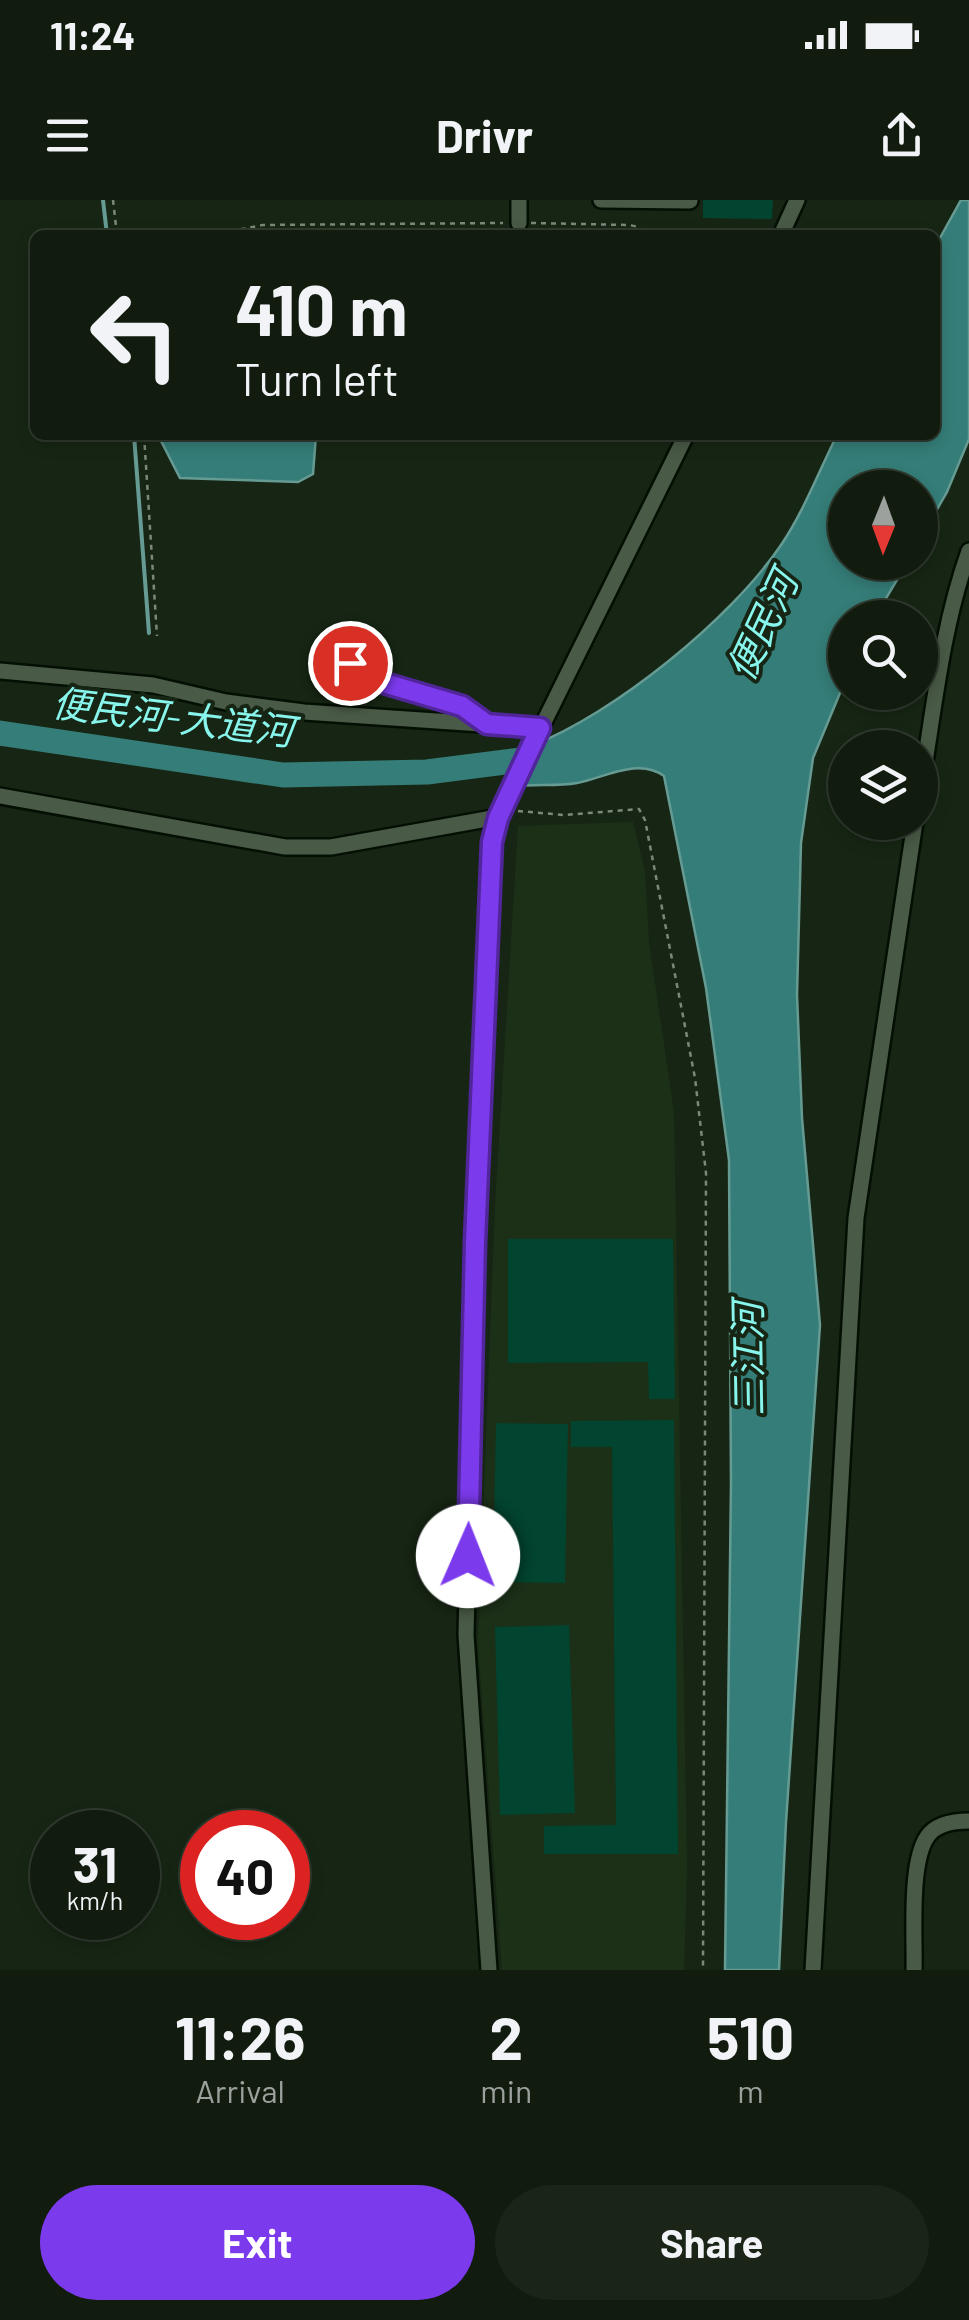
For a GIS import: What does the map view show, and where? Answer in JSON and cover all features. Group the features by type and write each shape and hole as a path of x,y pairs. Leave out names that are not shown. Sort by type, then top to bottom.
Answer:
{"street":[{"path":"518,200 519,223"},
{"path":"601,200 690,205"},
{"path":"783,230 797,200"},
{"path":"488,1970 466,1634 478,1144 490,856 501,811 684,440"},
{"path":"929,730 956,586 969,551"},
{"path":"350,652 350,663 363,675 462,706 487,724"},
{"path":"0,671 153,685 226,702 304,712 487,724 538,732"},
{"path":"0,796 286,847 331,847 501,811"},
{"path":"813,1970 856,1218 912,840"},
{"path":"914,1970 919,1854 929,1834 949,1822 969,1821"}],"path":[{"path":"113,200 116,230"},
{"path":"235,230 263,224 519,223 629,224 642,230"},
{"path":"144,440 157,636"},
{"path":"501,811 564,815 639,809 645,820 695,1078 706,1173 703,1970"}],"shaded area":[{"path":"633,822 645,871 649,943 674,1112 687,1867 684,1970 502,1970 478,1646 495,1206 518,826"}],"water":[{"path":"961,200 969,200 969,439 947,492 938,508 938,470 828,470 828,580 897,580 885,600 828,600 828,710 833,710 813,758 801,843 797,995 802,1118 820,1325 779,1970 725,1970 731,1483 729,1160 706,988 664,776 643,768 577,783 511,787 531,746 598,712 633,688 733,603 781,545 835,440 940,440 940,238"},
{"path":"161,440 316,440 313,474 298,482 180,478"}],"building":[{"path":"703,200 773,200 772,219 703,218"},
{"path":"508,1239 673,1239 675,1399 649,1399 648,1362 508,1363"},
{"path":"674,1420 678,1854 544,1854 544,1826 616,1825 612,1447 571,1447 571,1421"},
{"path":"496,1423 568,1424 565,1583 493,1582"},
{"path":"569,1625 575,1813 500,1815 495,1627"}],"waterway":[{"path":"103,200 106,230"},
{"path":"134,440 149,633"},
{"name":"便民河-大道河","path":"0,733 283,775 427,772 545,757"}],"route":[{"path":"350,663 363,675 462,706 487,724 540,728 498,818 492,842 475,1242 468,1556"}],"water label":[{"name":"便民河","path":"763,626"},
{"name":"三江河","path":"749,1359"}]}
